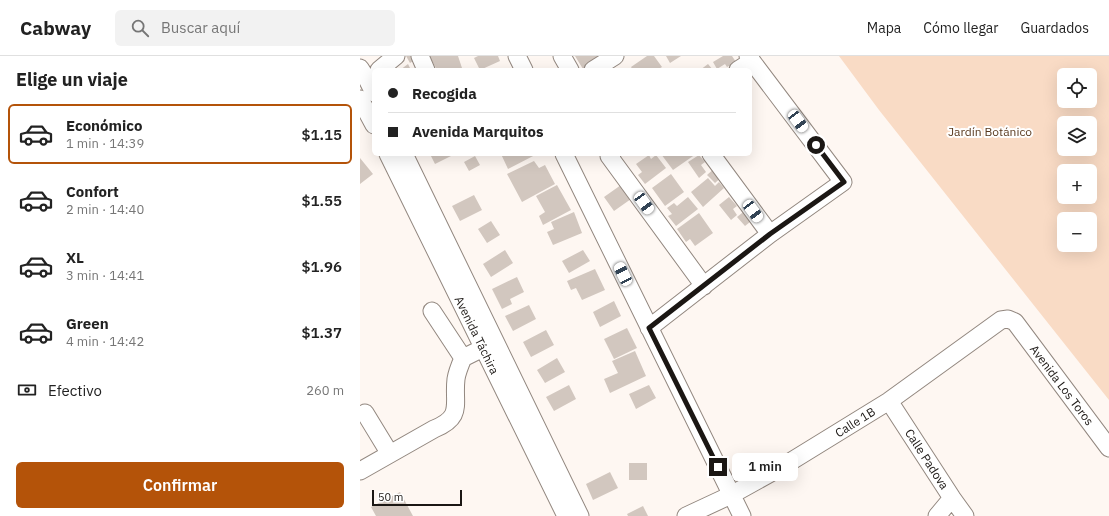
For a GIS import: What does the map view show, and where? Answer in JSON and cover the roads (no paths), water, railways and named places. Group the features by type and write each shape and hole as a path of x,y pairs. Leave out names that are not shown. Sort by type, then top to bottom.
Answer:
{"street":[{"path":"360,61 366,56"},
{"path":"379,68 396,56"},
{"path":"420,56 425,68"},
{"path":"517,56 523,68"},
{"path":"562,56 569,68"},
{"path":"596,68 615,56"},
{"path":"649,328 770,234 844,182 752,69"},
{"path":"360,99 372,121"},
{"name":"Avenida Táchira","path":"389,156 566,516"},
{"path":"405,156 580,516"},
{"path":"565,156 742,516"},
{"path":"609,156 704,286"},
{"path":"712,156 770,234"},
{"path":"432,312 463,358"},
{"name":"Calle 1B","path":"686,516 731,495 785,465 889,401 1001,320 1008,319 1015,322"},
{"name":"Avenida Los Toros","path":"1015,322 1109,448"},
{"path":"360,471 434,429 444,425 451,418 455,412 456,379 463,358 483,348"},
{"name":"Calle Padova","path":"889,401 965,516"},
{"path":"365,413 390,454"},
{"path":"938,516 952,498"}],"park label":[{"name":"Jardín Botánico","path":"990,131"}]}
